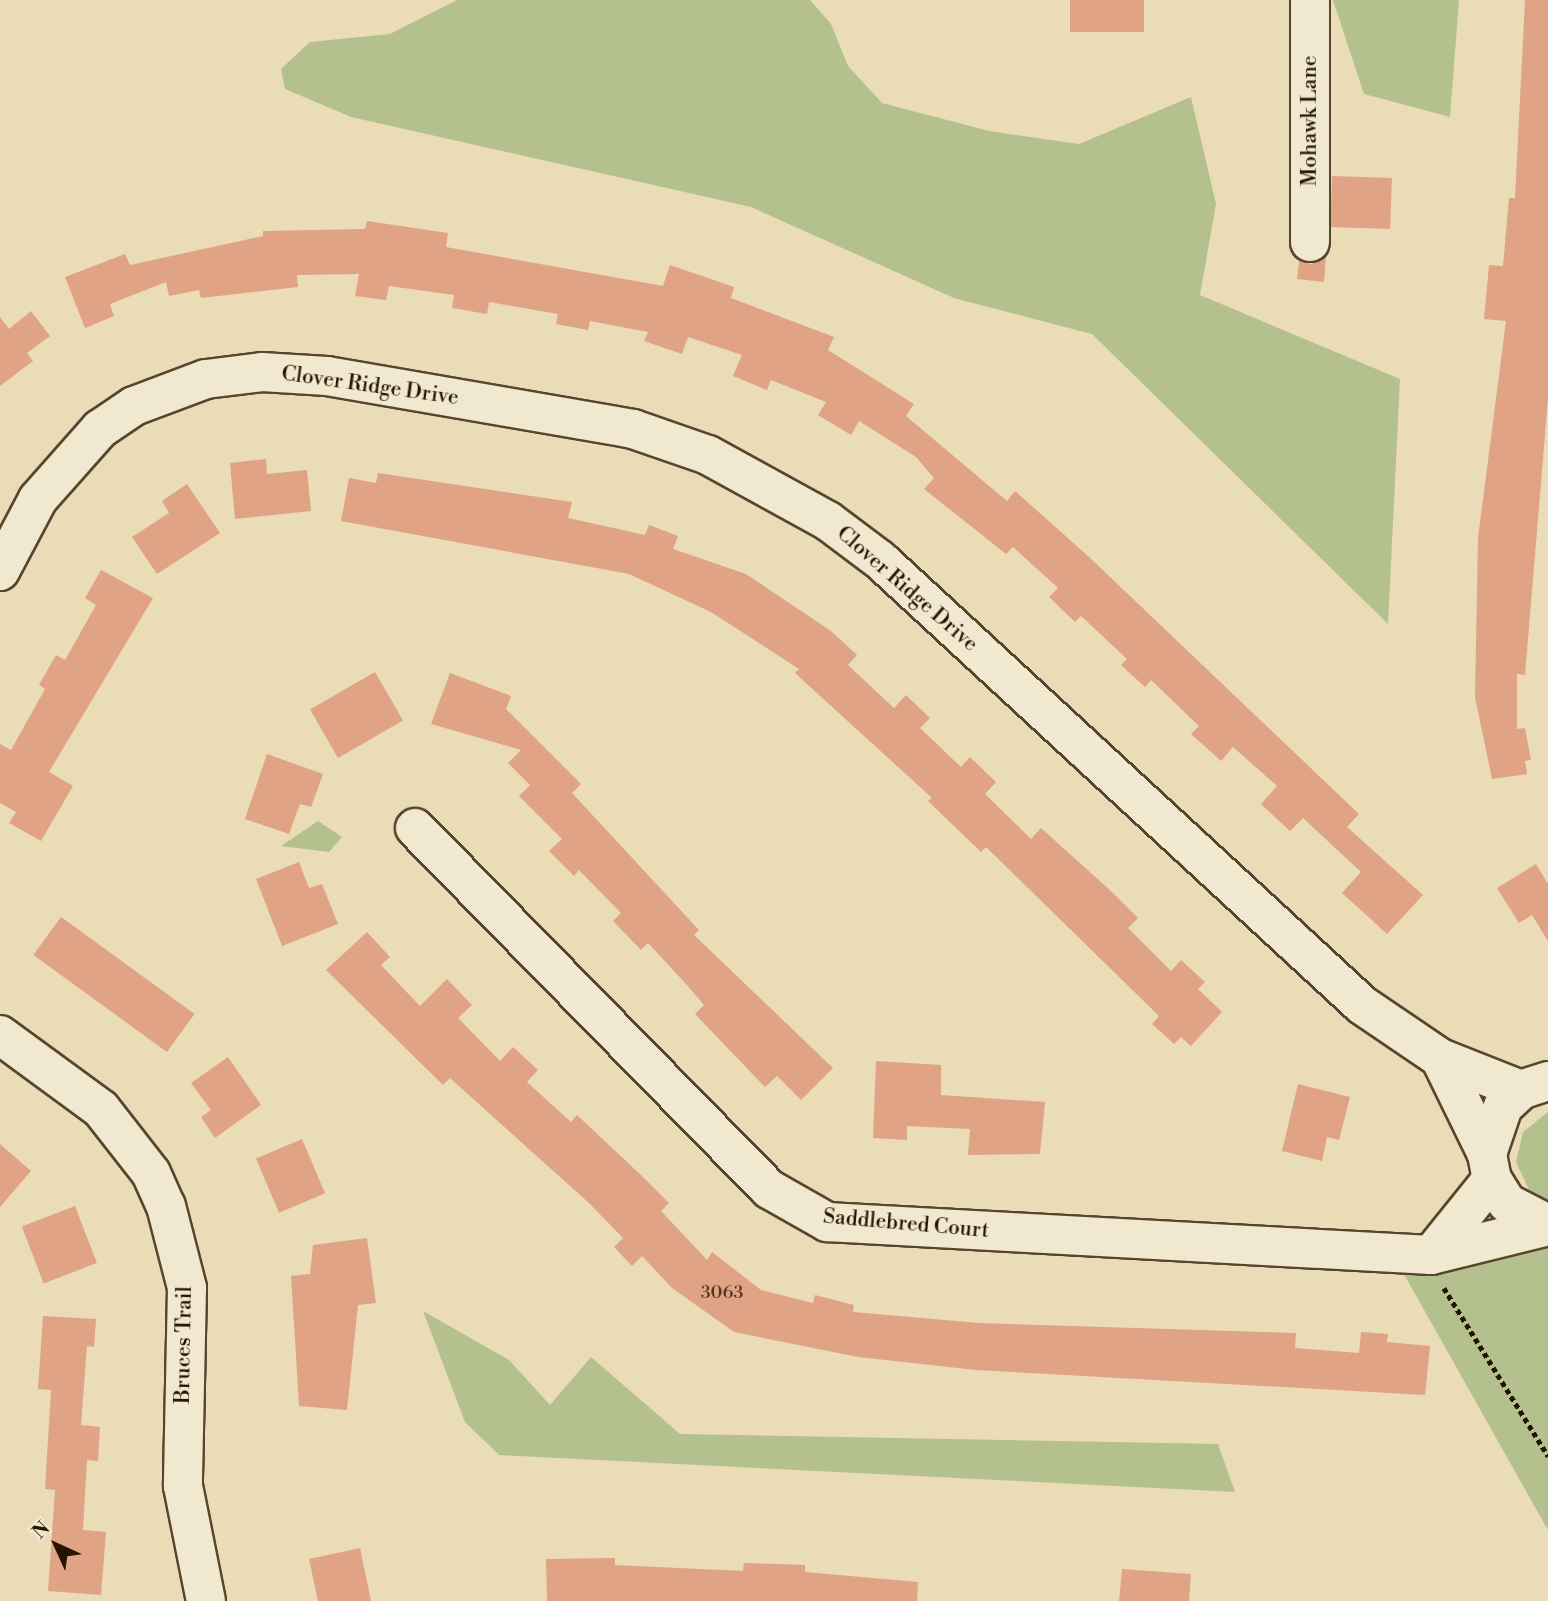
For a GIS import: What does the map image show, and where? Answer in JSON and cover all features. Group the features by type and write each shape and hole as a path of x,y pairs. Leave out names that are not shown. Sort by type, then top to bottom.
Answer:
{"street":[{"name":"Mohawk Lane","path":"1310,0 1310,242"},
{"name":"Clover Ridge Drive","path":"0,571 38,499 100,429 134,406 206,379 262,372 327,376 633,429 708,455 786,495 880,560 1362,1005 1440,1058 1540,1082"},
{"name":"Saddlebred Court","path":"415,828 769,1189 798,1211 827,1222 1431,1255 1548,1225"},
{"name":"Bruces Trail","path":"0,1035 102,1109 151,1173 166,1206 187,1288 183,1486 206,1601"},
{"name":"Clover Ridge Drive","path":"1440,1058 1507,1203 1548,1225"},
{"name":"Clover Ridge Drive","path":"1489,1166 1503,1107 1540,1082"},
{"path":"1431,1255 1489,1166"}],"path":[{"path":"1431,1255 1447,1294 1548,1456"}],"green space":[{"path":"457,0 810,0 831,24 848,66 882,103 989,131 1079,144 1191,97 1216,204 1200,295 1400,379 1388,624 1092,334 954,298 751,207 351,117 285,89 281,69 310,42 390,34"},
{"path":"1333,0 1459,0 1450,117 1364,94"},
{"path":"318,821 342,837 329,852 281,846"},
{"path":"1548,1112 1548,1202 1530,1192 1516,1162 1523,1132"},
{"path":"1548,1226 1548,1530 1392,1253"},
{"path":"423,1311 509,1360 550,1405 591,1357 680,1434 1218,1444 1235,1492 499,1455 465,1422"}],"building":[{"path":"1070,0 1144,0 1144,32 1070,32"},
{"path":"1525,0 1548,0 1548,399 1525,675 1517,674 1517,729 1525,728 1531,760 1525,761 1527,774 1492,779 1475,697 1478,538 1506,321 1484,319 1489,265 1503,266 1509,198 1515,198"},
{"path":"1332,176 1392,178 1390,229 1330,227"},
{"path":"367,221 448,233 446,247 663,286 670,265 734,287 731,298 834,337 828,350 914,404 906,416 1007,501 1015,491 1088,556 1359,814 1347,827 1423,895 1387,934 1342,893 1361,872 1303,818 1290,831 1261,804 1277,786 1233,747 1221,761 1191,734 1199,726 1151,680 1145,687 1121,665 1127,659 1081,616 1075,622 1049,597 1058,588 1013,547 1006,554 924,489 934,478 916,457 859,421 851,435 818,415 826,402 771,380 767,390 733,376 742,355 688,337 682,354 644,341 648,332 590,321 588,330 556,324 558,314 489,302 487,314 452,308 454,295 389,286 386,300 355,296 359,274 297,275 298,287 201,298 199,290 169,296 166,282 110,304 114,316 85,328 65,277 125,254 130,265 263,236 263,231 365,229"},
{"path":"1326,256 1324,282 1297,279 1299,261 1311,264"},
{"path":"31,311 50,336 27,353 33,361 0,386 0,317 9,329"},
{"path":"266,459 267,474 307,470 311,511 235,519 230,463"},
{"path":"378,473 572,502 568,518 645,535 649,525 678,536 673,549 746,574 831,631 857,655 848,665 894,708 906,695 930,718 920,728 961,767 970,757 996,782 985,794 1031,839 1041,828 1112,892 1138,918 1128,928 1171,971 1181,960 1205,982 1198,989 1222,1012 1191,1046 1181,1037 1174,1044 1152,1024 1159,1016 986,847 981,852 928,801 932,798 795,673 799,669 711,612 629,574 341,521 349,478 376,483"},
{"path":"187,484 220,533 157,574 132,537 169,513 162,501"},
{"path":"101,570 153,598 49,772 73,786 41,841 9,823 16,812 0,803 0,744 11,750 45,689 39,685 56,655 65,660 96,605 85,598"},
{"path":"375,672 403,720 338,758 310,710"},
{"path":"450,673 511,696 506,709 581,784 572,793 699,930 694,935 833,1068 801,1100 777,1076 765,1087 695,1014 704,1005 687,985 648,943 641,950 613,921 621,913 579,870 574,876 549,851 562,839 519,796 530,785 508,763 521,750 431,724"},
{"path":"267,754 323,774 311,807 300,804 289,834 245,819"},
{"path":"299,862 309,888 322,884 338,924 282,946 256,879"},
{"path":"1536,864 1548,884 1548,941 1532,915 1519,923 1497,888"},
{"path":"61,917 194,1014 167,1052 33,955"},
{"path":"367,932 390,957 381,965 420,1006 447,979 472,1005 458,1018 500,1061 513,1047 538,1070 527,1082 571,1122 577,1115 644,1178 669,1203 661,1211 707,1260 712,1252 761,1290 813,1303 815,1295 854,1305 853,1312 979,1323 1296,1333 1295,1348 1359,1353 1361,1332 1388,1334 1387,1342 1430,1346 1425,1395 976,1370 858,1357 734,1332 672,1288 642,1256 632,1266 614,1247 623,1238 589,1203 450,1078 443,1085 326,970"},
{"path":"228,1057 261,1105 215,1138 201,1117 211,1110 191,1083"},
{"path":"876,1061 941,1065 941,1095 1045,1102 1040,1154 968,1155 970,1129 907,1126 907,1140 873,1138"},
{"path":"1298,1084 1350,1097 1339,1140 1327,1137 1322,1161 1282,1151"},
{"path":"302,1139 325,1193 279,1213 256,1159"},
{"path":"0,1144 31,1171 0,1207"},
{"path":"75,1206 97,1263 44,1283 22,1226"},
{"path":"367,1238 376,1303 358,1305 347,1410 299,1406 291,1276 310,1274 313,1245"},
{"path":"43,1316 96,1319 94,1347 87,1346 81,1425 100,1427 98,1461 87,1460 83,1530 106,1532 101,1595 48,1591 55,1490 45,1489 51,1390 38,1389"},
{"path":"360,1548 371,1601 318,1601 309,1559"},
{"path":"615,1558 615,1565 743,1571 744,1563 805,1565 805,1572 918,1582 917,1601 547,1601 546,1559"},
{"path":"1122,1569 1191,1574 1189,1601 1119,1601"}]}
